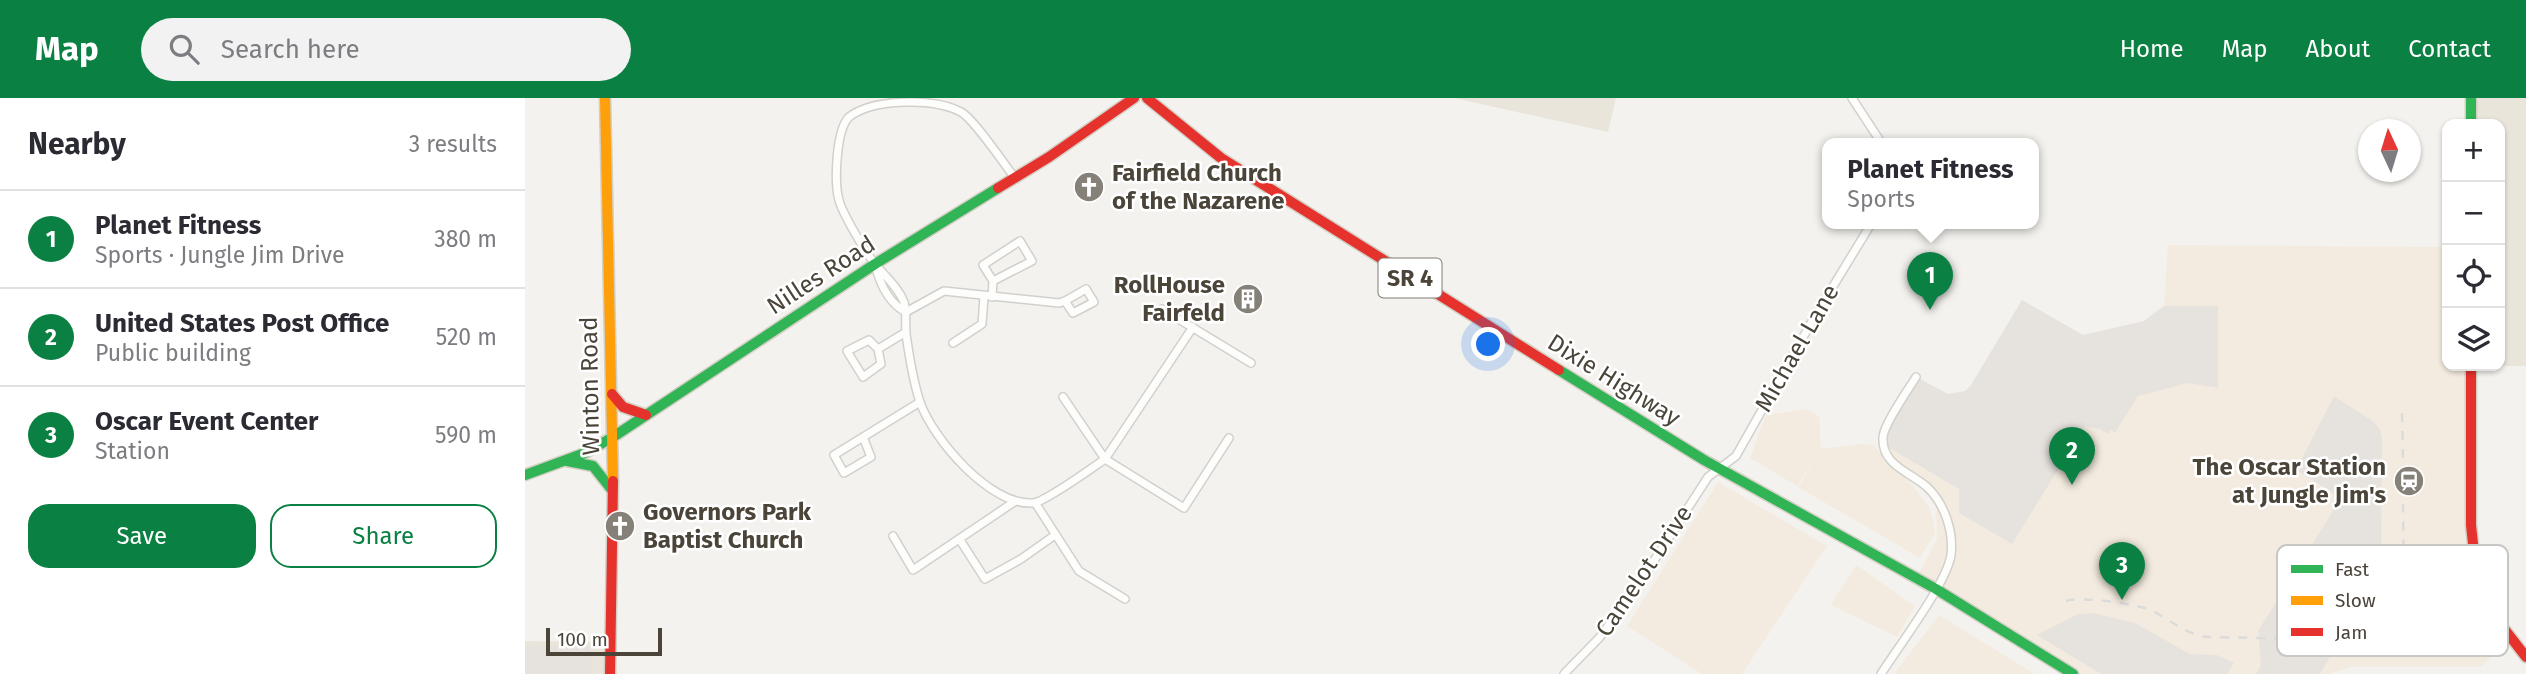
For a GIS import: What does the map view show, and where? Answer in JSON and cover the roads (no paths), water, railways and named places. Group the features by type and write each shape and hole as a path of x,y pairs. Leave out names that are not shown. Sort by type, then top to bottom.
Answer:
{"street":[{"name":"Winton Road","path":"604,98 613,437 610,674"},
{"name":"Nilles Road","path":"525,475 585,453 613,437 875,264 1015,178 1134,98"},
{"name":"Dixie Highway","path":"1147,98 1221,158 1307,215 1699,457 1936,589 2073,674"},
{"path":"1852,98 1878,138"},
{"path":"2471,98 2471,119"},
{"path":"906,312 894,306 878,279 875,264 839,202 836,182 840,140 849,117 876,104 919,100 942,104 964,113 1015,178"},
{"name":"Michael Lane","path":"1721,468 1736,456 1868,229"},
{"path":"953,343 982,324 993,281 1032,261 1020,241 983,265 993,281"},
{"path":"906,312 944,291 1059,303 1065,301"},
{"path":"1162,309 1251,363"},
{"path":"906,312 906,332 920,402 946,447 964,467 1014,502 1036,503 1105,459 1193,327"},
{"path":"878,349 906,332"},
{"path":"869,340 878,349 881,364 863,377 847,351 869,340"},
{"path":"2471,371 2473,545"},
{"path":"1881,674 1936,589 1951,556 1948,522 1932,492 1893,464 1885,450 1885,428 1916,377"},
{"path":"611,394 623,407 646,415"},
{"path":"1063,397 1105,459 1184,508 1229,438"},
{"path":"863,438 871,457 844,473 834,455 920,402"},
{"path":"566,461 593,466 612,490"},
{"name":"Camelot Drive","path":"1564,674 1600,638 1708,477 1721,468"},
{"path":"893,537 913,570 1014,502"},
{"path":"1036,503 1079,571 1125,600"},
{"path":"960,540 985,579 1021,559 1055,534"},
{"path":"2508,634 2526,657"}],"railway":[{"path":"2402,413 2403,459"},
{"path":"2403,504 2403,545"},
{"path":"2066,601 2096,600 2146,608 2185,630 2207,637 2277,638"}],"place":[{"name":"Fairfield Church of the Nazarene","path":"1089,187"},
{"name":"RollHouse Fairfeld","path":"1248,299"},
{"name":"Planet Fitness","path":"1930,310"},
{"name":"The Oscar Station at Jungle Jim's","path":"2409,481"},
{"name":"United States Post Office","path":"2072,485"},
{"name":"Governors Park Baptist Church","path":"620,526"},
{"name":"Oscar Event Center","path":"2122,600"}]}
